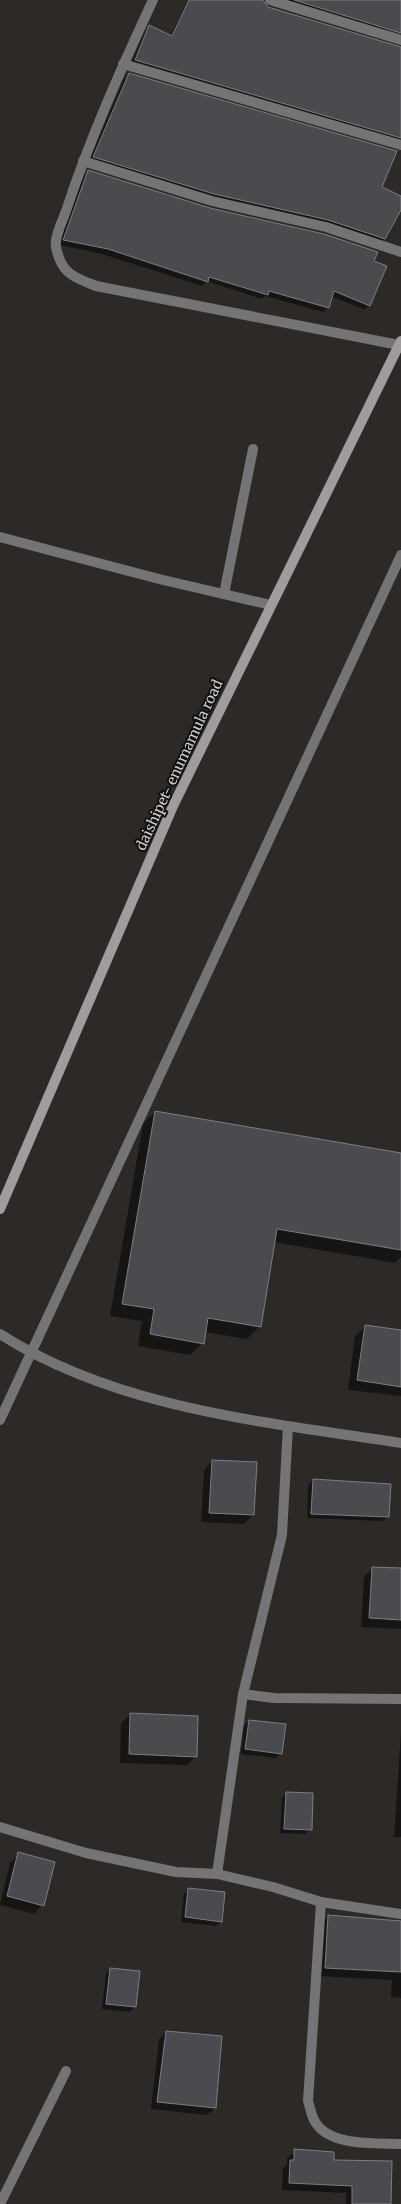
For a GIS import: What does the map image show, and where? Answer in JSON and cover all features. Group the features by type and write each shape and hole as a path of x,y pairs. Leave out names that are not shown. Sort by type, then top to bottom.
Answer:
{"street":[{"path":"153,0 123,64 83,161 55,244 61,266 73,277 96,286 400,343"},
{"path":"270,0 401,40"},
{"path":"123,64 401,145"},
{"path":"83,161 212,201 326,227 401,252"},
{"name":"daishipet- enumamula road","path":"0,1209 173,806 400,343"},
{"path":"224,594 253,449"},
{"path":"0,537 271,605"},
{"path":"0,1420 401,555"},
{"path":"0,1334 31,1354 124,1390 180,1405 288,1426 401,1443"},
{"path":"217,1874 243,1694 282,1535 288,1426"},
{"path":"243,1694 274,1698 401,1699"},
{"path":"0,1827 95,1855 176,1872 217,1874 272,1887 321,1902 401,1914"},
{"path":"321,1902 308,2101 314,2120 324,2132 337,2137 362,2143 401,2144"},
{"path":"0,2204 66,2071"}],"building":[{"path":"189,0 263,0 268,7 401,47 401,138 135,60 149,25 172,36"},
{"path":"294,0 401,0 401,33"},
{"path":"129,73 397,151 382,187 401,196 401,210 385,239 328,220 214,194 93,157"},
{"path":"88,170 210,208 324,234 378,252 374,261 387,266 370,306 334,291 329,308 269,291 268,295 209,277 208,282 108,249 63,240"},
{"path":"155,1111 401,1153 401,1250 277,1229 261,1327 208,1318 204,1344 150,1334 154,1309 122,1304"},
{"path":"365,1325 401,1330 401,1387 357,1380"},
{"path":"212,1460 257,1462 254,1515 209,1513"},
{"path":"313,1479 391,1484 389,1517 311,1514"},
{"path":"372,1567 401,1568 401,1620 369,1618"},
{"path":"130,1713 198,1716 197,1757 129,1754"},
{"path":"249,1720 286,1724 282,1754 245,1749"},
{"path":"286,1792 313,1793 312,1830 284,1829"},
{"path":"18,1852 55,1862 44,1906 7,1896"},
{"path":"188,1888 225,1892 222,1922 185,1917"},
{"path":"328,1915 401,1921 401,1972 325,1968"},
{"path":"110,1968 140,1971 136,2007 106,2004"},
{"path":"166,2031 222,2036 216,2108 157,2102"},
{"path":"294,2149 334,2152 334,2160 392,2161 391,2204 352,2204 352,2186 289,2183 290,2160 294,2160"}]}
